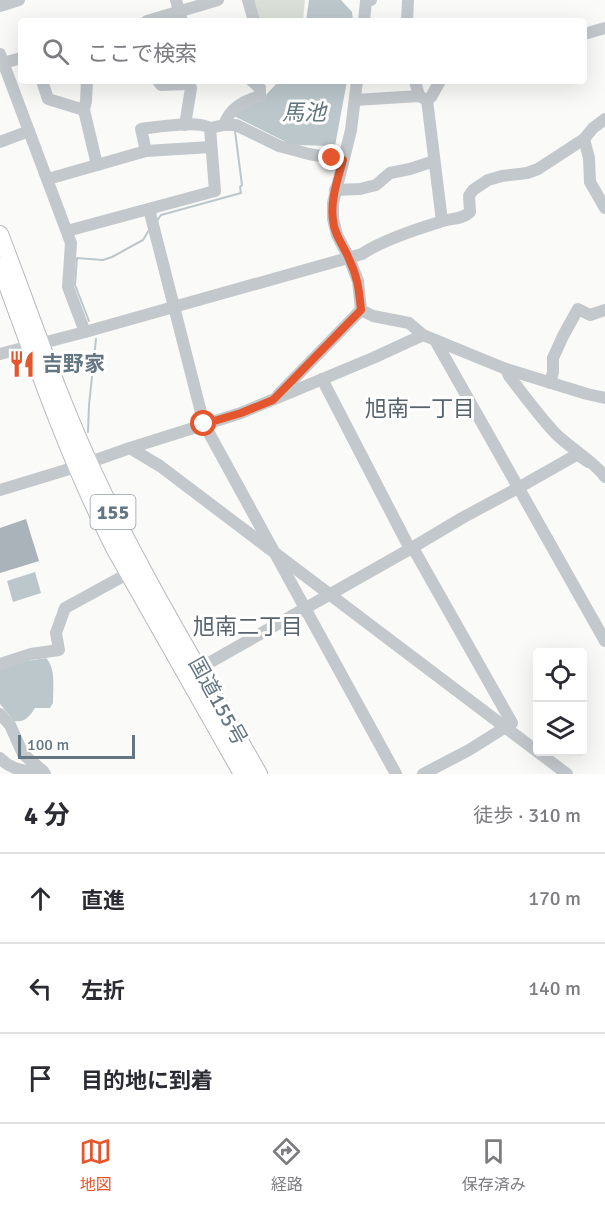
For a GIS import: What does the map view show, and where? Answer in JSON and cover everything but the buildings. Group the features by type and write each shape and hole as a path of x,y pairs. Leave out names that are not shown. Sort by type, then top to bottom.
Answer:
{"highway":[{"name":"国道155号","path":"0,234 36,344 83,465 99,518 242,774"},
{"name":"国道155号","path":"0,266 36,344"},
{"name":"国道155号","path":"83,465 259,774"}],"street":[{"path":"0,6 19,0"},
{"path":"157,18 218,0"},
{"path":"249,0 253,18"},
{"path":"364,18 366,1 371,0"},
{"path":"407,18 408,0"},
{"path":"587,33 605,28"},
{"path":"18,58 2,59 71,243 68,287 85,332"},
{"path":"43,84 48,99 84,110"},
{"path":"87,84 84,110 97,165"},
{"path":"185,124 189,84"},
{"path":"224,125 230,113 240,103 260,96 260,88 255,84"},
{"path":"357,84 351,130 335,190 333,219 334,228 358,281 361,310"},
{"path":"416,84 423,98 442,221"},
{"path":"356,100 431,97 438,84"},
{"path":"0,354 349,258 442,221 466,216 470,212 469,196 473,190 488,180 538,170 584,139 605,119"},
{"path":"146,152 141,129 185,124 210,128 236,125 279,146 343,160"},
{"path":"67,231 215,190 210,128"},
{"path":"0,142 29,131"},
{"path":"584,139 589,158 590,182 605,208"},
{"path":"48,179 146,152 211,147"},
{"path":"335,190 360,189 376,185 390,172 434,162"},
{"path":"149,209 204,424 396,774"},
{"path":"550,383 553,358 578,309 590,315 605,310"},
{"path":"361,310 373,316 409,323 429,337 506,369 605,398"},
{"path":"273,400 361,310"},
{"path":"0,490 241,413 429,337"},
{"path":"429,337 605,641"},
{"path":"506,369 509,376 557,434 605,477"},
{"path":"322,379 411,549 512,723 469,750 423,774"},
{"path":"130,448 160,466 567,774"},
{"path":"200,668 578,454"},
{"path":"0,664 14,658 59,650 56,633 65,608 129,573"},
{"path":"0,714 10,725 23,754 45,774"},
{"path":"0,758 6,765 39,774"}],"shaded area":[{"path":"253,0 305,0 303,18 258,18"}],"water":[{"path":"309,0 341,0 352,12 353,18 306,18"},
{"name":"馬池","path":"276,84 346,84 335,146 292,145 232,115 263,98"},
{"path":"35,572 41,593 13,602 7,581"},
{"path":"46,658 53,673 53,703 50,708 35,708 24,720 14,721 0,704 0,669 9,664"}],"waterway":[{"path":"157,221 161,215 241,193 235,131"},
{"path":"89,321 75,285 77,258 103,260 112,257 143,240 149,230"},
{"path":"88,432 96,339"},
{"path":"578,461 587,467"}],"place":[{"name":"吉野家","path":"22,364"}],"district":[{"name":"旭南一丁目","path":"420,408"},
{"name":"旭南二丁目","path":"248,626"}],"route":[{"path":"204,424 273,400 361,310 358,281 334,228 333,203 343,160 332,158"}]}
